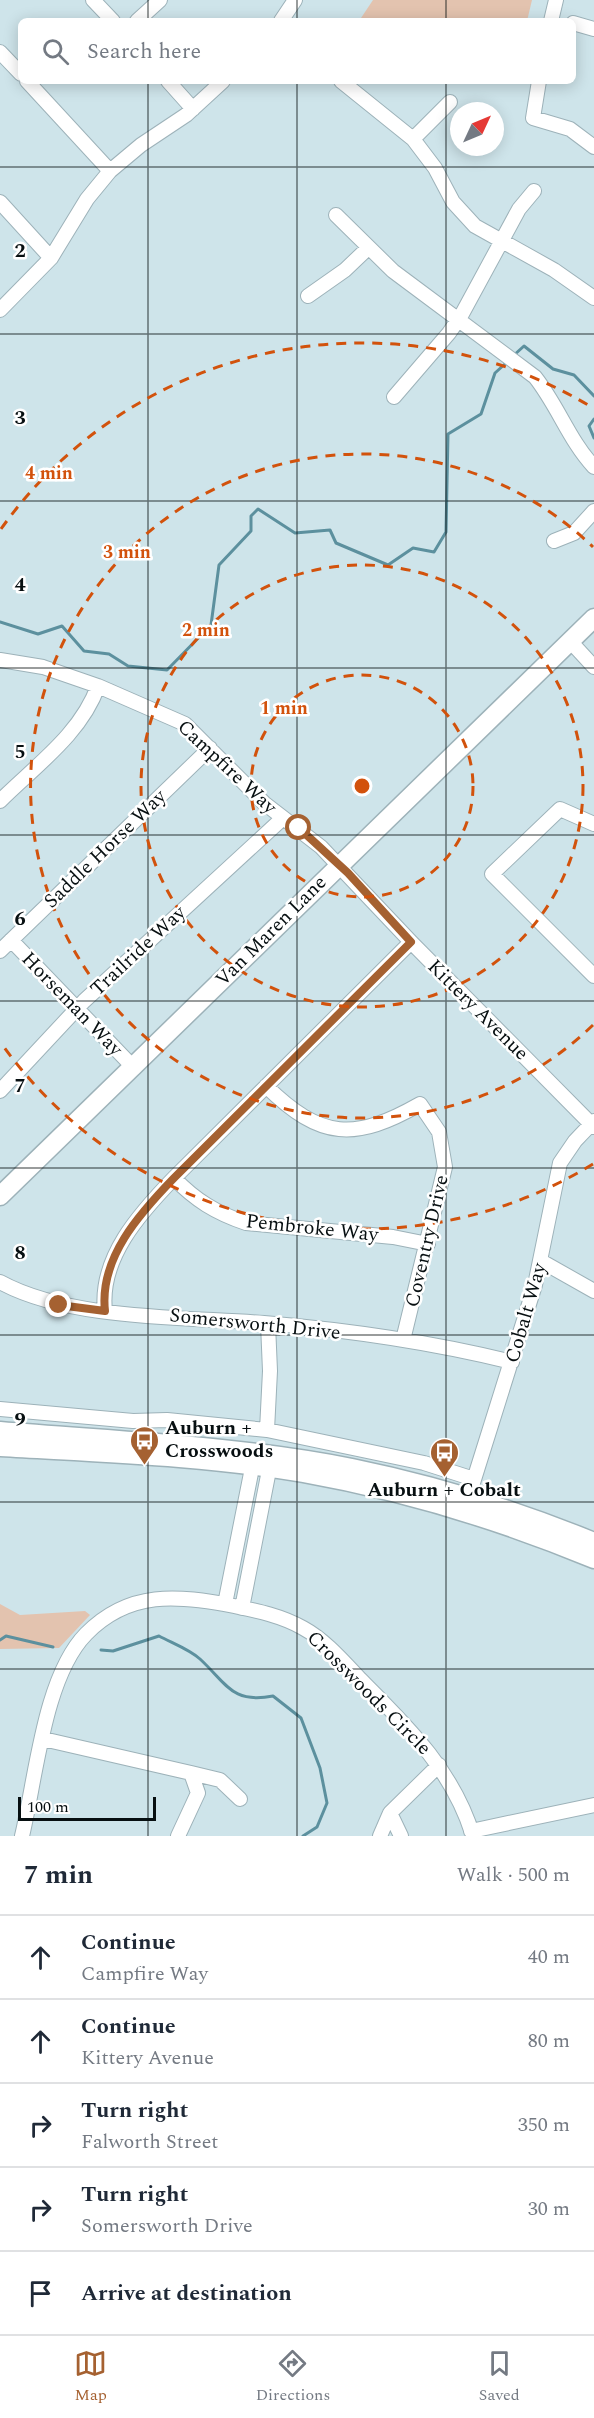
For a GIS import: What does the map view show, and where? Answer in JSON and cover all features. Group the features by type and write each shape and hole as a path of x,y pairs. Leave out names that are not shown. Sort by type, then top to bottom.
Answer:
{"main road":[{"name":"Van Maren Lane","path":"0,1196 134,1068 338,864 594,618"},
{"path":"0,1431 262,1461 384,1490 468,1495 594,1542"},
{"path":"0,1447 159,1458 262,1461"},
{"path":"468,1495 594,1559"}],"street":[{"path":"93,0 110,18"},
{"path":"141,18 160,0"},
{"path":"282,18 295,0"},
{"path":"552,18 556,0"},
{"path":"576,24 594,29"},
{"path":"0,52 18,71"},
{"path":"30,84 110,171"},
{"path":"171,84 194,109"},
{"path":"0,310 51,258 87,199 110,171 194,109 220,84"},
{"path":"345,84 413,139 435,168 444,188 463,215 501,242 554,270 594,298"},
{"path":"539,84 533,118 570,129 594,147"},
{"path":"413,139 450,102"},
{"path":"394,397 458,320 519,209 534,191"},
{"path":"0,202 51,258"},
{"path":"336,215 393,272 519,364 545,390 571,438 594,467"},
{"path":"308,296 345,270 368,249"},
{"path":"554,541 574,533 594,511"},
{"path":"570,642 594,667"},
{"name":"Campfire Way","path":"0,660 43,668 98,686 172,716 210,748 264,803 306,834 338,864"},
{"path":"0,801 76,727 87,711 98,686"},
{"name":"Saddle Horse Way","path":"0,951 210,748"},
{"path":"592,969 492,874 560,809 594,824"},
{"name":"Trailride Way","path":"0,1091 77,1008 283,818"},
{"name":"Kittery Avenue","path":"338,864 411,942 593,1124"},
{"name":"Horseman Way","path":"11,940 134,1068"},
{"path":"105,1311 103,1294 121,1245 138,1218 174,1178 411,942"},
{"name":"Coventry Drive","path":"266,1086 303,1116 338,1129 375,1127 420,1104 439,1132 444,1152 444,1180 403,1340"},
{"name":"Cobalt Way","path":"468,1495 512,1362 541,1261 560,1163 575,1141 593,1124"},
{"name":"Pembroke Way","path":"174,1178 200,1203 225,1216 246,1223 393,1236 428,1244"},
{"path":"541,1261 594,1291"},
{"name":"Somersworth Drive","path":"0,1282 20,1293 59,1305 105,1311 268,1324 437,1344 512,1362"},
{"path":"267,1430 270,1371 268,1324"},
{"path":"0,1409 267,1430 414,1461 468,1495"},
{"path":"225,1604 262,1461"},
{"path":"242,1608 262,1461"},
{"name":"Crosswoods Circle","path":"22,1836 43,1739 61,1671 77,1645 102,1620 124,1608 164,1597 189,1597 242,1608 289,1621 313,1634 408,1727 440,1766 461,1804 472,1833"},
{"path":"43,1739 220,1780 240,1799"},
{"path":"380,1836 397,1804 440,1766"},
{"path":"178,1836 198,1793 191,1773"},
{"path":"472,1833 594,1804"},
{"path":"390,1814 401,1836"}],"shaded area":[{"path":"373,0 532,0 528,18 361,18"},
{"path":"0,1604 20,1615 85,1611 90,1615 59,1648 0,1649"}],"waterway":[{"path":"513,356 524,346 553,369 574,375 594,396"},
{"path":"0,622 38,634 62,626 84,651 109,654 128,666 167,670 211,625 219,565 251,531 251,516 258,509 295,533 330,530 336,543 388,565 413,548 434,552 446,532 448,434 481,414 495,373 506,363"},
{"path":"594,419 589,426 594,438"},
{"path":"0,1640 6,1636 53,1647"},
{"path":"101,1650 113,1651 159,1636 196,1655 231,1690 248,1697 273,1696 301,1718 320,1768 327,1803 317,1827 303,1836"}],"place":[{"name":"Auburn + Crosswoods","path":"144,1466"},
{"name":"Auburn + Cobalt","path":"444,1478"}],"route":[{"path":"59,1305 105,1311 103,1294 116,1254 138,1218 151,1202 411,942 348,873 299,828"}]}
